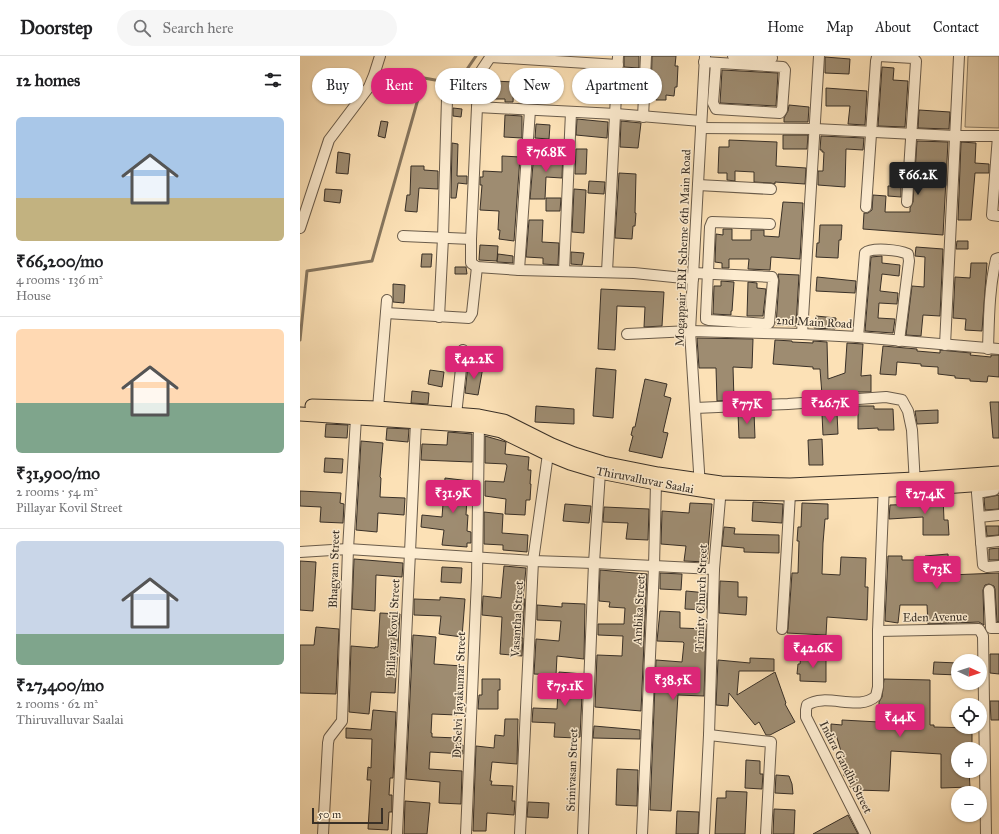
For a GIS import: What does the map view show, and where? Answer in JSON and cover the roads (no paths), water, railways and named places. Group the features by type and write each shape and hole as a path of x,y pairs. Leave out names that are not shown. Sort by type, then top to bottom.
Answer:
{"main road":[{"name":"Thiruvalluvar Saalai","path":"300,406 378,408 456,415 478,421 570,463 600,472 656,483 700,485 790,494 884,485"},
{"name":"Thiruvalluvar Saalai","path":"300,414 416,422 504,421 552,445 574,454 603,463 658,474 700,485"},
{"name":"Thiruvalluvar Saalai","path":"915,484 973,484 997,479"},
{"name":"Thiruvalluvar Saalai","path":"721,488 790,484 915,484 997,479"}],"street":[{"path":"300,228 302,204 329,140 368,86 374,75 380,56"},
{"path":"607,272 618,60 491,56 481,71 477,107 470,260 471,263 477,267 519,270 693,276 708,274 772,278 770,323 706,319 708,274 710,227 712,222 770,224"},
{"path":"642,117 646,56"},
{"path":"733,56 772,58"},
{"path":"802,334 819,56"},
{"path":"866,207 876,61 879,56 913,58 916,61 907,202"},
{"path":"945,345 959,56"},
{"path":"704,59 716,63 783,67 785,70 782,110 780,113 716,109 714,103 716,63"},
{"name":"Mogappair ERI Scheme 6th Main Road","path":"700,485 690,331 704,59"},
{"path":"439,317 447,104"},
{"path":"477,107 616,114 701,124 871,133 999,136 992,215 999,216"},
{"path":"519,270 530,110"},
{"path":"564,271 570,112"},
{"path":"698,185 771,189"},
{"path":"403,236 471,239"},
{"path":"858,337 865,253 870,250 903,252 908,254 909,261 899,341"},
{"path":"988,349 989,305 996,259 999,258"},
{"path":"386,313 467,318 471,316 477,267"},
{"path":"378,408 387,300"},
{"name":"2nd Main Road","path":"627,334 690,331 802,334 858,337 999,349"},
{"path":"456,415 463,350"},
{"path":"695,408 796,404 886,397 902,400 908,411 912,430 915,484"},
{"name":"Bhagyam Street","path":"323,834 328,743 329,738 342,721 348,549 356,418"},
{"name":"Dr.Selvi Jayakumar Street","path":"466,834 477,579 478,421"},
{"name":"Pillayar Kovil Street","path":"397,834 416,422"},
{"name":"Vasantha Street","path":"520,834 533,561 548,454"},
{"name":"Srinivasan Street","path":"583,834 594,563 600,472"},
{"path":"997,479 994,490 977,492 983,565 986,567 999,566"},
{"name":"Ambika Street","path":"642,834 654,567 656,483"},
{"path":"973,484 978,569"},
{"path":"878,632 884,485"},
{"name":"Trinity Church Street","path":"704,834 709,735 714,569 721,488"},
{"path":"782,629 790,494"},
{"path":"979,517 999,515"},
{"path":"981,543 999,541"},
{"path":"300,552 348,549 477,558 714,569"},
{"path":"979,629 995,628 989,590"},
{"name":"Eden Avenue","path":"878,632 979,629 983,636 986,834"},
{"name":"Indira Gandhi Street","path":"865,834 806,717 806,710 807,705 817,701 866,702 876,696 878,687 878,632"},
{"path":"709,735 771,742 766,834"}],"waterway":[{"path":"300,340 307,271 372,261 424,78 457,84 476,56"}]}
